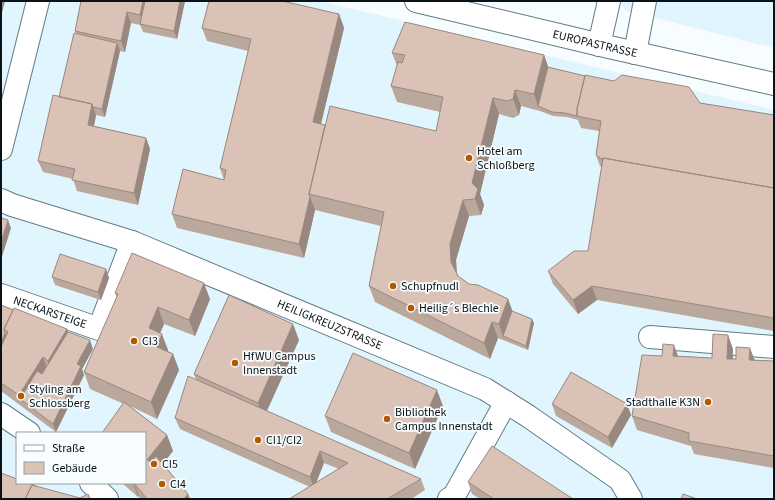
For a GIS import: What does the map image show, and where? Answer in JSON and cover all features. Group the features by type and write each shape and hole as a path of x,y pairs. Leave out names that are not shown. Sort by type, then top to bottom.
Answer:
{"street":[{"path":"1,149 38,1"},
{"name":"EUROPASTRASSE","path":"416,1 774,84"},
{"path":"599,44 609,1"},
{"path":"635,53 645,1"},
{"name":"HEILIGKREUZSTRASSE","path":"1,200 12,205 132,242 484,390 506,402 620,480 631,499"},
{"name":"NECKARSTEIGE","path":"1,295 99,329 132,242"},
{"path":"650,337 774,347"},
{"path":"449,499 454,496 506,402"},
{"path":"1,414 28,432"},
{"path":"92,484 107,499"}],"shaded area":[{"path":"1,1 320,1 774,110 774,499 1,499"},
{"path":"620,1 774,1 774,48 624,10"}],"building":[{"path":"81,1 143,1 140,15 127,12 121,41 75,31"},
{"path":"145,1 180,1 174,31 140,24"},
{"path":"209,1 282,1 339,14 313,122 325,125 299,244 172,214 183,169 224,180 226,170 220,168 251,39 202,28"},
{"path":"405,22 544,55 534,94 515,90 513,99 507,101 493,98 472,183 478,189 475,199 463,200 450,244 451,262 458,276 469,284 478,285 508,299 499,324 492,322 484,343 369,286 384,212 309,194 330,106 436,131 443,97 391,86 398,62 402,63 405,55 392,53"},
{"path":"74,33 117,43 102,109 93,107 92,104 59,97"},
{"path":"548,67 585,76 577,109 577,116 552,112 538,106"},
{"path":"585,75 614,81 622,75 689,87 700,103 774,115 774,188 603,158 603,160 596,155 601,121 577,116 577,109"},
{"path":"53,95 92,104 88,125 146,138 134,193 72,180 75,169 38,161"},
{"path":"603,158 774,188 774,318 592,286 573,300 548,271 574,251 588,251"},
{"path":"1,218 8,220 1,242"},
{"name":"CI3","path":"132,253 204,283 189,320 158,307 149,328 162,334 157,347 173,354 151,402 84,372 118,294 115,293"},
{"path":"60,254 106,269 98,292 52,277"},
{"path":"229,295 293,324 258,403 194,374"},
{"path":"1,305 13,310 4,329 5,333 1,343"},
{"path":"14,308 67,329 48,361 43,357 19,395 1,383 1,347 8,332 4,329"},
{"path":"512,311 532,319 526,346 503,336"},
{"path":"68,332 90,340 77,364 81,366 53,424 20,399 37,371 42,374"},
{"name":"Stadthalle K3N","path":"713,334 728,335 727,359 736,359 736,347 750,348 749,360 774,361 774,456 689,441 689,433 632,416 642,355 662,356 663,344 674,345 673,356 712,358"},
{"path":"353,353 437,390 409,453 325,416"},
{"path":"571,372 627,404 608,437 552,404"},
{"name":"CI1/CI2","path":"188,376 421,479 387,499 289,499 348,463 320,451 310,477 175,418"},
{"path":"124,402 167,435 147,460 151,462 156,456 188,494 184,499 147,499 135,484 146,484 146,432 103,432"},
{"path":"492,446 573,499 494,499 468,482"},
{"path":"1,473 16,479 16,484 31,484 36,486 32,485 25,499 1,499"},
{"path":"32,485 80,498 88,494 90,499 25,499"},
{"path":"683,494 697,499 681,499"}],"place":[{"name":"Hotel am Schloßberg","path":"469,158"},
{"name":"Schupfnudl","path":"393,286"},
{"name":"Heilig´s Blechle","path":"411,308"},
{"name":"CI3","path":"134,341"},
{"name":"HfWU Campus Innenstadt","path":"235,363"},
{"name":"Styling am Schlossberg","path":"21,396"},
{"name":"Stadthalle K3N","path":"708,402"},
{"name":"Bibliothek Campus Innenstadt","path":"387,419"},
{"name":"CI1/CI2","path":"258,440"},
{"name":"CI5","path":"154,464"},
{"name":"CI4","path":"162,484"}]}
